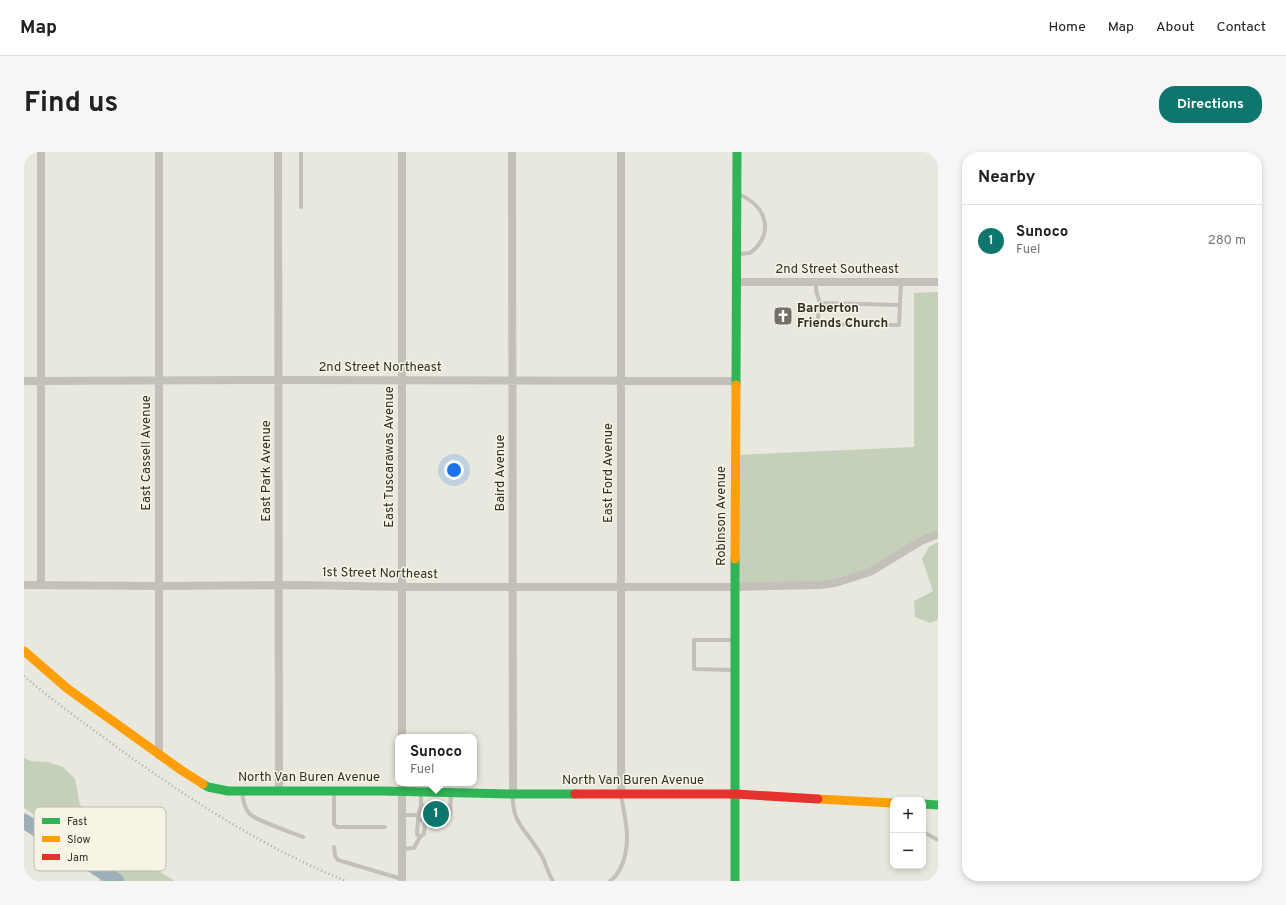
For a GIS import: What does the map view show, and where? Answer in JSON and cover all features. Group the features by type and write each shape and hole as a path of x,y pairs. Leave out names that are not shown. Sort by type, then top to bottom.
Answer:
{"main road":[{"name":"Robinson Avenue","path":"735,881 737,152"},
{"name":"North Van Buren Avenue","path":"24,651 68,689 159,755 208,787 228,791 383,791 402,788 421,792 451,793 735,794 890,802"},
{"path":"926,804 938,805"}],"street":[{"path":"41,584 42,152"},
{"name":"East Cassell Avenue","path":"159,152 159,755"},
{"name":"East Park Avenue","path":"278,152 279,790"},
{"name":"East Tuscarawas Avenue","path":"402,152 402,734"},
{"name":"Baird Avenue","path":"512,152 513,794"},
{"name":"East Ford Avenue","path":"621,152 621,793"},
{"name":"2nd Street Southeast","path":"736,282 938,282"},
{"name":"2nd Street Northeast","path":"24,381 736,381"},
{"name":"1st Street Northeast","path":"24,585 278,585 402,587 820,585 835,583 870,572 921,541 938,534"},
{"path":"402,788 402,880"}],"lane":[{"path":"301,207 302,152"},
{"path":"736,254 750,253 755,250 760,244 766,228 763,214 757,205 747,198 737,194"},
{"path":"816,282 816,291 820,303 816,324 899,325 901,281"},
{"path":"820,303 900,305"},
{"path":"735,640 694,640 694,669 735,670"},
{"path":"241,790 243,801 249,814 260,820 303,837"},
{"path":"334,791 334,824 337,826 385,827"},
{"path":"420,837 417,834 418,817 421,806 421,792"},
{"path":"402,815 418,817 425,820 445,820 450,814 451,793"},
{"path":"610,881 615,878 624,861 627,840 627,825 621,793"},
{"path":"513,794 514,812 517,821 541,854 549,875 553,881"},
{"path":"421,806 450,806"},
{"path":"402,849 414,848 420,837 424,834 425,820"},
{"path":"925,833 938,840"},
{"path":"334,847 335,856 338,860 402,880"}],"green space":[{"path":"938,292 938,534 890,561 835,583 735,587 736,455 914,447 914,293"},
{"path":"938,542 938,620 930,623 915,617 914,601 933,591 922,559 929,547"},
{"path":"24,758 31,761 48,762 63,767 75,779 80,805 82,807 34,807 34,815 24,808"},
{"path":"102,871 158,871 175,881 99,881"}],"waterway":[{"path":"24,821 34,827"},
{"path":"102,871 117,881"}],"railway":[{"path":"24,676 58,704 118,748 200,804 257,838 316,868 346,881"}],"traffic: fast":[{"path":"736,385 737,152"},
{"path":"735,559 735,881"},
{"path":"203,784 208,787 228,791 383,791 575,794"},
{"path":"926,804 938,805"}],"traffic: slow":[{"path":"735,559 736,385"},
{"path":"24,651 68,689 181,770 203,784"},
{"path":"818,799 890,803"}],"traffic: jam":[{"path":"575,794 735,794 818,799"}],"place":[{"name":"Barberton Friends Church","path":"783,316"},
{"name":"Sunoco","path":"436,814"}]}
